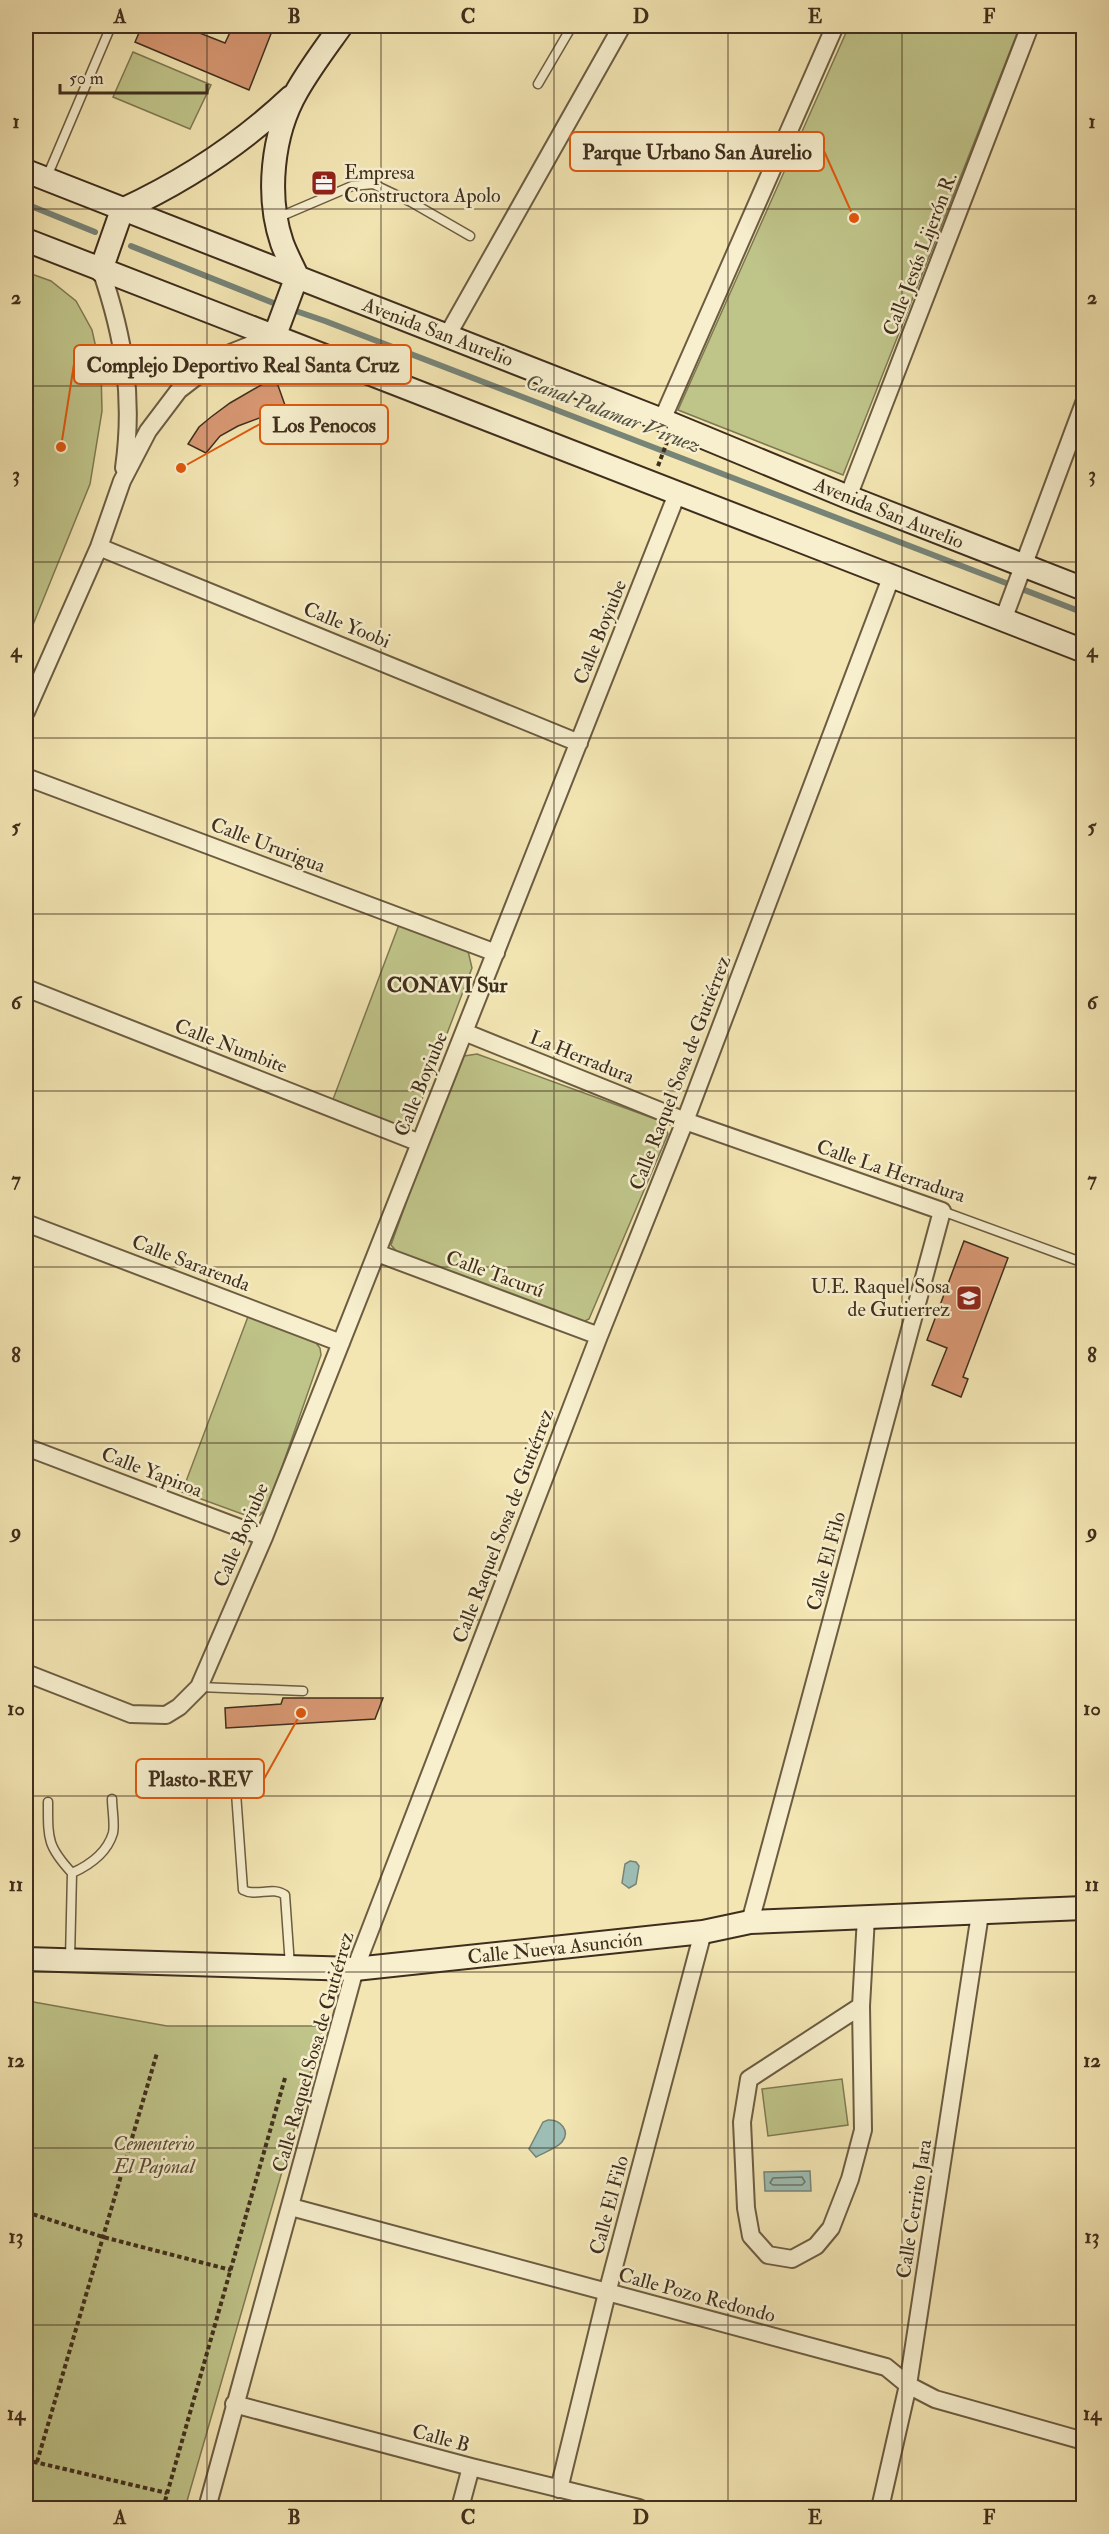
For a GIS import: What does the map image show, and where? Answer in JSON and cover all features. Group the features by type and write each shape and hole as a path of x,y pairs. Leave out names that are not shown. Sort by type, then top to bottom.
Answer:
{"main road":[{"path":"102,267 122,213 206,165 265,121 296,92 341,26"},
{"path":"277,330 295,282 282,242 274,204 274,166 282,128 296,92"},
{"name":"Avenida San Aurelio","path":"36,176 295,282 447,336 666,428 848,497 1022,571 1083,589"},
{"path":"26,240 277,330 677,494 1005,615 1083,651"},
{"name":"Calle Nueva Asunción","path":"26,1959 355,1969 703,1932 750,1923 1083,1908"}],"street":[{"path":"447,336 622,26"},
{"path":"666,428 835,26"},
{"name":"Calle Jesús Lijerón R.","path":"848,497 1030,26"},
{"path":"102,267 115,310 127,374 128,438 122,481"},
{"path":"26,712 99,547 122,481 148,431 179,390 223,356 277,330"},
{"path":"1005,615 1083,403"},
{"name":"Calle Boyiube","path":"199,1687 264,1537 677,494"},
{"name":"Calle Yoobi","path":"99,547 579,743"},
{"name":"Calle Raquel Sosa de Gutiérrez","path":"207,2508 355,1969 599,1336 685,1121 892,575"},
{"name":"Calle Ururigua","path":"26,777 496,953"},
{"name":"Calle Numbite","path":"26,988 420,1143"},
{"name":"La Herradura","path":"464,1032 685,1121"},
{"name":"Calle La Herradura","path":"685,1121 942,1210"},
{"name":"Calle El Filo","path":"750,1923 942,1210"},
{"name":"Calle Sararenda","path":"26,1223 341,1343"},
{"name":"Calle Tacurú","path":"377,1253 599,1336"},
{"name":"Calle Yapiroa","path":"26,1447 264,1537"},
{"path":"26,1673 131,1714 150,1716 166,1715 179,1707 199,1687"},
{"name":"Calle Cerrito Jara","path":"880,2508 908,2385 980,1914"},
{"path":"861,2006 749,2079 742,2122 746,2208 751,2236 768,2255 792,2259 816,2246 831,2228 850,2179 863,2130 861,2006 866,1917"},
{"name":"Calle El Filo","path":"559,2489 607,2293 703,1932"},
{"name":"Calle Pozo Redondo","path":"291,2207 886,2367 908,2385 935,2399 1083,2441"},
{"name":"Calle B","path":"234,2404 471,2467 639,2508"},
{"path":"460,2508 471,2467"}],"lane":[{"path":"36,176 111,26"},
{"path":"538,84 572,26"},
{"path":"277,218 352,186 373,184 411,202 470,236"},
{"name":"Calle La Herradura","path":"942,1210 1083,1263"},
{"path":"199,1687 303,1691"},
{"path":"234,1779 243,1890 249,1893 279,1891 285,1894 290,1967"},
{"path":"72,1873 88,1866 101,1854 113,1833 112,1799"},
{"path":"48,1803 48,1834 52,1850 72,1873 70,1960"}],"path":[{"path":"657,467 666,428"},
{"path":"37,2462 157,2053"},
{"path":"163,2508 285,2079"},
{"path":"26,2212 103,2237 231,2270"},
{"path":"26,2460 167,2493"}],"green space":[{"path":"849,26 1020,26 843,475 678,410"},
{"path":"133,52 211,85 190,129 113,97"},
{"path":"26,272 51,281 76,301 92,330 101,370 102,411 90,484 26,642"},
{"path":"400,922 461,946 468,951 472,968 416,1115 411,1123 398,1126 332,1102"},
{"path":"477,1054 658,1120 665,1125 668,1134 589,1319 581,1323 398,1253 391,1245 455,1066 464,1056"},
{"path":"249,1314 313,1339 320,1348 321,1355 268,1507 253,1518 182,1492"},
{"name":"Cementerio El Pajonal","path":"28,2001 167,2026 324,2026 185,2508 26,2508 26,2009"},
{"path":"842,2079 848,2125 768,2136 762,2089"}],"water":[{"path":"630,1861 636,1862 639,1866 636,1884 629,1888 622,1883 625,1864"},
{"path":"557,2121 563,2126 564,2138 557,2146 536,2157 529,2149 543,2122"},
{"path":"810,2171 811,2191 765,2191 764,2172"}],"building":[{"path":"142,26 182,26 225,43 233,26 274,26 249,90 135,42"},
{"path":"275,377 286,408 238,426 220,436 206,453 188,444 199,427 211,417 230,403"},
{"path":"964,1241 1008,1258 963,1377 968,1379 961,1397 932,1385 947,1348 927,1340"},
{"path":"283,1698 383,1698 375,1719 226,1728 225,1708 281,1704"}],"waterway":[{"path":"26,204 95,232"},
{"name":"Canal Palamar Viruez","path":"131,246 281,306"},
{"name":"Canal Palamar Viruez","path":"290,309 1084,613"}],"place":[{"name":"Empresa Constructora Apolo","path":"324,183"},
{"name":"Parque Urbano San Aurelio","path":"854,218"},
{"name":"Complejo Deportivo Real Santa Cruz","path":"61,447"},
{"name":"Los Penocos","path":"181,468"},
{"name":"U.E. Raquel Sosa de Gutierrez","path":"969,1298"},
{"name":"Plasto-REV","path":"301,1713"}],"district":[{"name":"CONAVI Sur","path":"447,985"}]}
